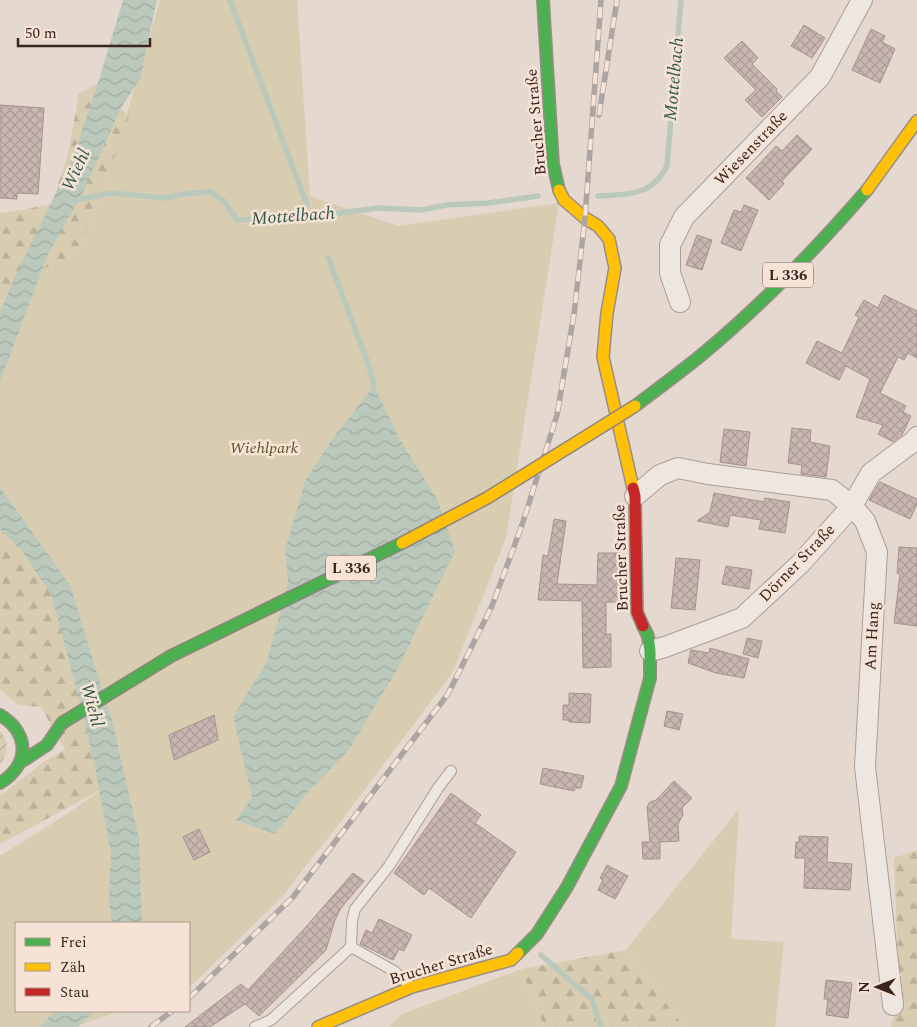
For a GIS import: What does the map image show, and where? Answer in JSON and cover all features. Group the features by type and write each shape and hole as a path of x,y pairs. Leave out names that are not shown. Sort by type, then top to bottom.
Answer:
{"main road":[{"name":"Brucher Straße","path":"318,1027 412,987 511,960 538,934 567,887 621,786 650,678 648,636 637,612 635,496 603,357 607,314 615,268 609,239 598,226 564,200 558,188 554,164 543,0"},
{"name":"L 336","path":"0,783 13,774 20,762 48,745 62,722 171,656 488,498 635,406 699,357 760,303 815,248 871,185 917,121"},
{"path":"0,715 11,721 20,733 23,748 20,762"},
{"path":"11,721 28,722"},
{"path":"45,722 62,722"}],"street":[{"name":"Wiesenstraße","path":"680,302 670,273 670,245 684,217 820,77 862,0"},
{"name":"Dörner Straße","path":"650,651 742,618 800,564 852,506 871,473 916,442"},
{"name":"Am Hang","path":"635,496 660,475 678,468 708,474 832,490 852,506 865,521 877,552 865,767 893,1005"}],"lane":[{"path":"255,1027 271,1020 351,947 352,921 355,909 389,866 438,788 451,771"},
{"path":"351,947 394,972 412,987"}],"green space":[{"name":"Wiehlpark","path":"160,0 297,0 310,196 398,226 559,203 506,538 453,672 281,898 191,986 190,922 15,922 15,1012 117,1012 74,1027 0,1027 0,856 64,816 104,788 0,523 0,323 11,299 46,268 79,251 117,148"},
{"path":"98,83 129,117 79,251 46,268 11,299 0,323 0,213 52,204 68,154 79,94"},
{"path":"0,523 38,563 61,604 104,788 0,844 0,796 45,761 65,750 41,707 18,705 0,689"},
{"path":"0,731 5,739 7,748 0,764"},
{"path":"739,809 731,939 784,942 775,1027 684,1027 626,950"},
{"path":"917,850 917,1027 891,1027 899,992 894,858"},
{"path":"626,950 684,1027 544,1027 521,969"},
{"path":"521,969 544,1027 389,1027 402,1014"}],"water":[{"name":"Wiehl","path":"123,0 157,0 140,79 121,108 82,194 48,254 0,382 0,312 18,270 72,160"},
{"path":"374,386 400,440 437,499 455,551 398,668 348,751 309,791 275,834 236,820 252,797 233,717 267,661 288,583 285,550 306,479 333,438"},
{"name":"Wiehl","path":"0,487 70,585 113,724 139,839 142,922 112,922 109,900 111,854 95,767 51,594 21,550 0,529"},
{"path":"54,1012 94,1012 78,1027 40,1027"}],"building":[{"path":"804,25 825,38 812,58 791,46"},
{"path":"871,29 885,36 882,42 895,49 880,83 852,70"},
{"path":"742,41 758,58 752,64 777,89 776,91 782,97 762,117 745,100 756,90 724,58"},
{"path":"0,105 44,108 38,194 17,193 17,199 0,198"},
{"path":"797,135 812,149 782,181 784,184 769,200 746,178 776,146 782,151"},
{"path":"744,205 758,210 741,251 721,243 734,210 741,212"},
{"path":"697,235 712,240 702,270 686,265"},
{"path":"884,295 917,311 917,358 908,353 904,360 898,357 880,393 906,406 903,412 911,416 902,435 893,442 878,434 883,425 856,417 870,379 846,366 839,380 806,363 817,341 842,353 859,317 855,315 864,300 878,308"},
{"path":"792,428 811,430 810,442 830,446 826,477 801,474 802,465 788,463"},
{"path":"724,429 750,432 746,466 720,462"},
{"path":"880,482 917,499 917,504 910,519 869,500"},
{"path":"714,493 764,502 765,498 790,502 785,533 759,529 761,520 730,515 728,527 697,521 710,512"},
{"path":"554,519 566,521 557,584 597,585 598,553 620,553 620,602 606,602 606,634 611,634 611,667 583,668 582,601 538,600 543,555 548,556"},
{"path":"899,547 917,548 917,626 894,623 900,574 897,573"},
{"path":"676,558 700,560 695,610 671,608"},
{"path":"726,566 752,570 749,589 722,584"},
{"path":"747,638 762,641 758,658 743,654"},
{"path":"710,648 749,659 744,678 716,673 688,663 691,650 709,653"},
{"path":"569,693 591,694 590,723 563,720 563,705 569,705"},
{"path":"667,711 683,714 679,730 664,726"},
{"path":"214,715 218,740 174,760 169,735"},
{"path":"543,768 584,776 581,788 575,788 574,791 540,784"},
{"path":"674,781 692,798 682,808 683,815 678,824 679,841 660,842 660,859 643,859 642,842 650,842 647,807 650,802 656,800"},
{"path":"451,793 481,815 475,823 516,852 471,918 429,888 424,895 394,873"},
{"path":"199,829 210,852 194,860 183,837"},
{"path":"799,836 828,837 827,862 852,864 850,890 804,888 805,858 795,858 796,842 799,842"},
{"path":"607,865 628,876 615,899 598,890 603,880 600,878"},
{"path":"353,873 364,881 341,908 335,920 326,950 259,1016 245,1004 210,1027 185,1027 241,984 248,990"},
{"path":"379,919 412,935 404,951 399,949 393,960 360,944 366,930 372,933"},
{"path":"826,980 852,983 848,1018 826,1015 828,999 824,999"}],"waterway":[{"path":"230,0 307,205"},
{"name":"Mottelbach","path":"598,196 629,194 646,189 661,176 667,166 681,0"},
{"name":"Mottelbach","path":"72,201 111,193 165,198 190,193 211,192 224,201 237,220 324,215 378,208 421,210 446,205 488,203 538,196"},
{"path":"328,257 369,366 374,386"},
{"path":"541,955 592,999 601,1027"}],"railway":[{"path":"190,997 293,897 448,694 492,606 522,525 557,415 574,314 585,218 601,0"},
{"path":"599,115 617,0"},
{"path":"151,1027 171,1012"}],"traffic: fast":[{"path":"543,0 553,164 559,190"},
{"path":"635,406 699,357 744,318 807,256 867,190"},
{"path":"62,723 171,656 402,543"},
{"path":"518,953 537,934 567,887 621,786 650,678 648,636 643,626"},
{"path":"0,715 10,722 17,731 22,749 17,767 10,776 0,783"},
{"path":"21,762 47,745 62,723"}],"traffic: slow":[{"path":"867,190 917,121"},
{"path":"559,190 564,200 585,218 598,226 609,239 615,268 607,313 603,357 633,488"},
{"path":"402,543 487,498 635,406"},
{"path":"318,1027 412,987 511,960 518,953"}],"traffic: jam":[{"path":"633,488 635,496 637,612 643,626"}]}
